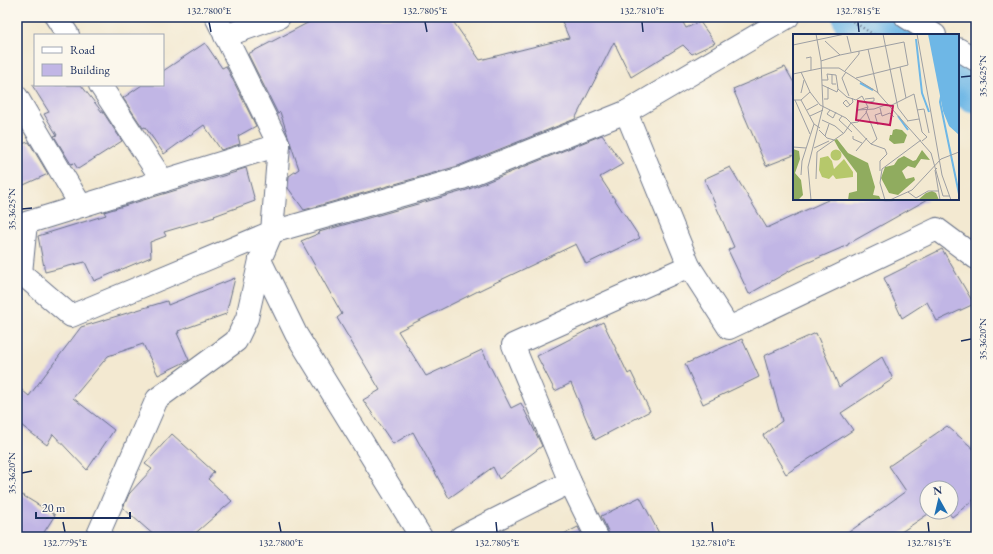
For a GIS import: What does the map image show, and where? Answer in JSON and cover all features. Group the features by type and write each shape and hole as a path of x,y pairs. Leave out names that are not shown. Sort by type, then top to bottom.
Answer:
{"street":[{"path":"56,17 67,34"},
{"path":"96,537 157,399 236,341 247,318 260,260 272,232 279,145 221,26 279,17"},
{"path":"279,145 26,222 21,273 71,316 272,232 462,178 626,112 788,17"},
{"path":"906,17 933,34"},
{"path":"959,50 976,60"},
{"path":"101,86 163,181"},
{"path":"17,97 81,206"},
{"path":"626,112 689,266 729,328 936,229 976,258"},
{"path":"260,260 296,334 421,537"},
{"path":"597,537 570,482 513,345 689,266"},
{"path":"461,537 570,482"}],"path":[{"path":"846,17 872,34"}],"building":[{"path":"319,17 450,17 480,60 569,38 560,17 680,17 686,28 700,22 715,43 692,54 683,45 631,77 614,42 575,119 458,166 304,210 288,188 289,176 299,169 280,112 278,114 248,54"},
{"path":"205,43 222,68 226,66 256,126 238,136 240,144 221,150 204,125 164,154 145,127 143,128 123,98 141,86 164,86 164,70"},
{"path":"785,67 793,81 793,155 766,166 733,89"},
{"path":"32,85 82,86 103,112 122,141 78,169 74,163 71,164 54,136 57,135 44,114 49,112"},
{"path":"602,135 623,164 600,177 640,238 586,264 576,244 398,331 426,376 482,350 511,408 521,403 542,446 499,479 493,467 449,498 413,432 393,444 363,400 380,390 337,318 342,314 301,241 320,233 319,232 467,190"},
{"path":"29,142 48,174 17,188 17,145"},
{"path":"730,167 767,228 828,200 926,200 848,245 793,269 749,294 728,250 734,247 704,179"},
{"path":"246,168 255,201 214,216 215,217 164,232 166,236 150,242 151,257 94,281 85,262 45,272 38,236 106,215 104,212"},
{"path":"942,249 974,304 937,321 927,302 902,318 884,278"},
{"path":"235,278 226,314 178,331 179,333 177,333 189,360 158,375 143,344 108,356 73,398 114,430 87,470 53,434 47,445 17,422 17,386 29,396 81,327 167,301 168,305"},
{"path":"603,322 628,374 631,372 650,411 595,440 571,383 555,391 537,356"},
{"path":"816,333 839,387 882,357 893,379 841,413 853,430 786,474 763,435 782,421 764,356"},
{"path":"742,339 759,377 703,404 685,364"},
{"path":"947,426 976,451 976,498 959,511 959,480 919,480 919,520 894,537 842,537 906,491 889,466"},
{"path":"172,434 214,472 208,479 232,501 191,537 156,537 123,508 129,494 152,469 145,464"},
{"path":"17,492 55,515 41,537 17,537"},
{"path":"640,497 661,537 609,537 608,531 601,516"},
{"path":"578,527 583,537 558,537"}],"waterway":[{"path":"861,17 890,34"},
{"path":"959,74 976,84"}]}
